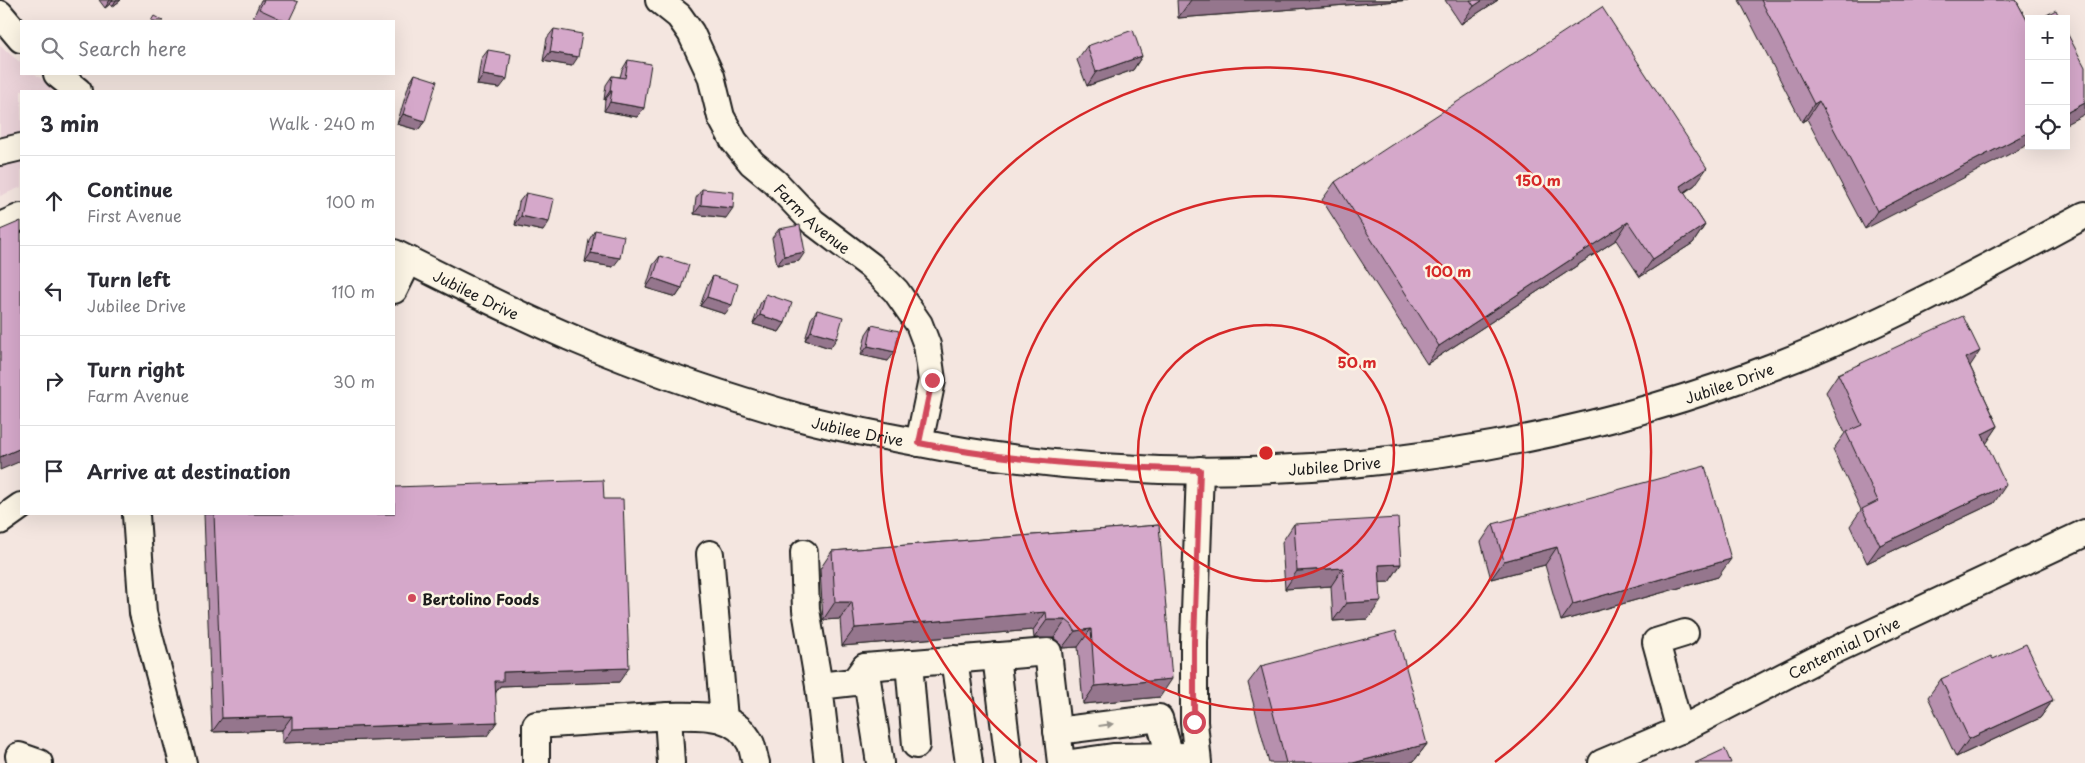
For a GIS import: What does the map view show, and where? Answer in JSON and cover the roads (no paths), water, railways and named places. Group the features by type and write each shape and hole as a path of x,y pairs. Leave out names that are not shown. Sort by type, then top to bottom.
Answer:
{"street":[{"name":"Farm Avenue","path":"659,0 679,16 691,34 710,76 721,116 734,141 752,163 775,182 813,222 872,266 896,292 919,324 927,345 932,380 919,443"},
{"path":"0,14 20,39"},
{"path":"58,75 77,90"},
{"path":"0,152 20,146"},
{"name":"Jubilee Drive","path":"401,257 578,341 656,371 801,418 919,443 1044,462 1123,468 1200,470 1281,468 1408,458 1475,448 1605,420 1731,382 1827,344 1916,304 2085,215"},
{"path":"0,226 20,217"},
{"path":"395,285 401,257"},
{"path":"1071,763 1112,757 1170,756 1198,760 1194,722 1194,642 1200,470"},
{"path":"0,521 20,507"},
{"path":"136,515 143,613 183,763"},
{"name":"Centennial Drive","path":"1602,763 1680,730 1831,652 2085,533"},
{"path":"804,553 806,610 819,686 828,763"},
{"path":"710,554 724,719"},
{"path":"1680,730 1656,642 1685,633"},
{"path":"819,686 854,682 865,667 1048,652 1061,763"},
{"path":"996,656 1009,763"},
{"path":"954,659 969,763"},
{"path":"909,664 916,745"},
{"path":"865,667 880,763"},
{"path":"668,716 671,763"},
{"path":"536,763 536,725 668,716 707,716 724,719 736,727 750,744 756,763"},
{"path":"1057,731 1159,718 1170,756"}],"place":[{"name":"Bertolino Foods","path":"412,598"}]}
